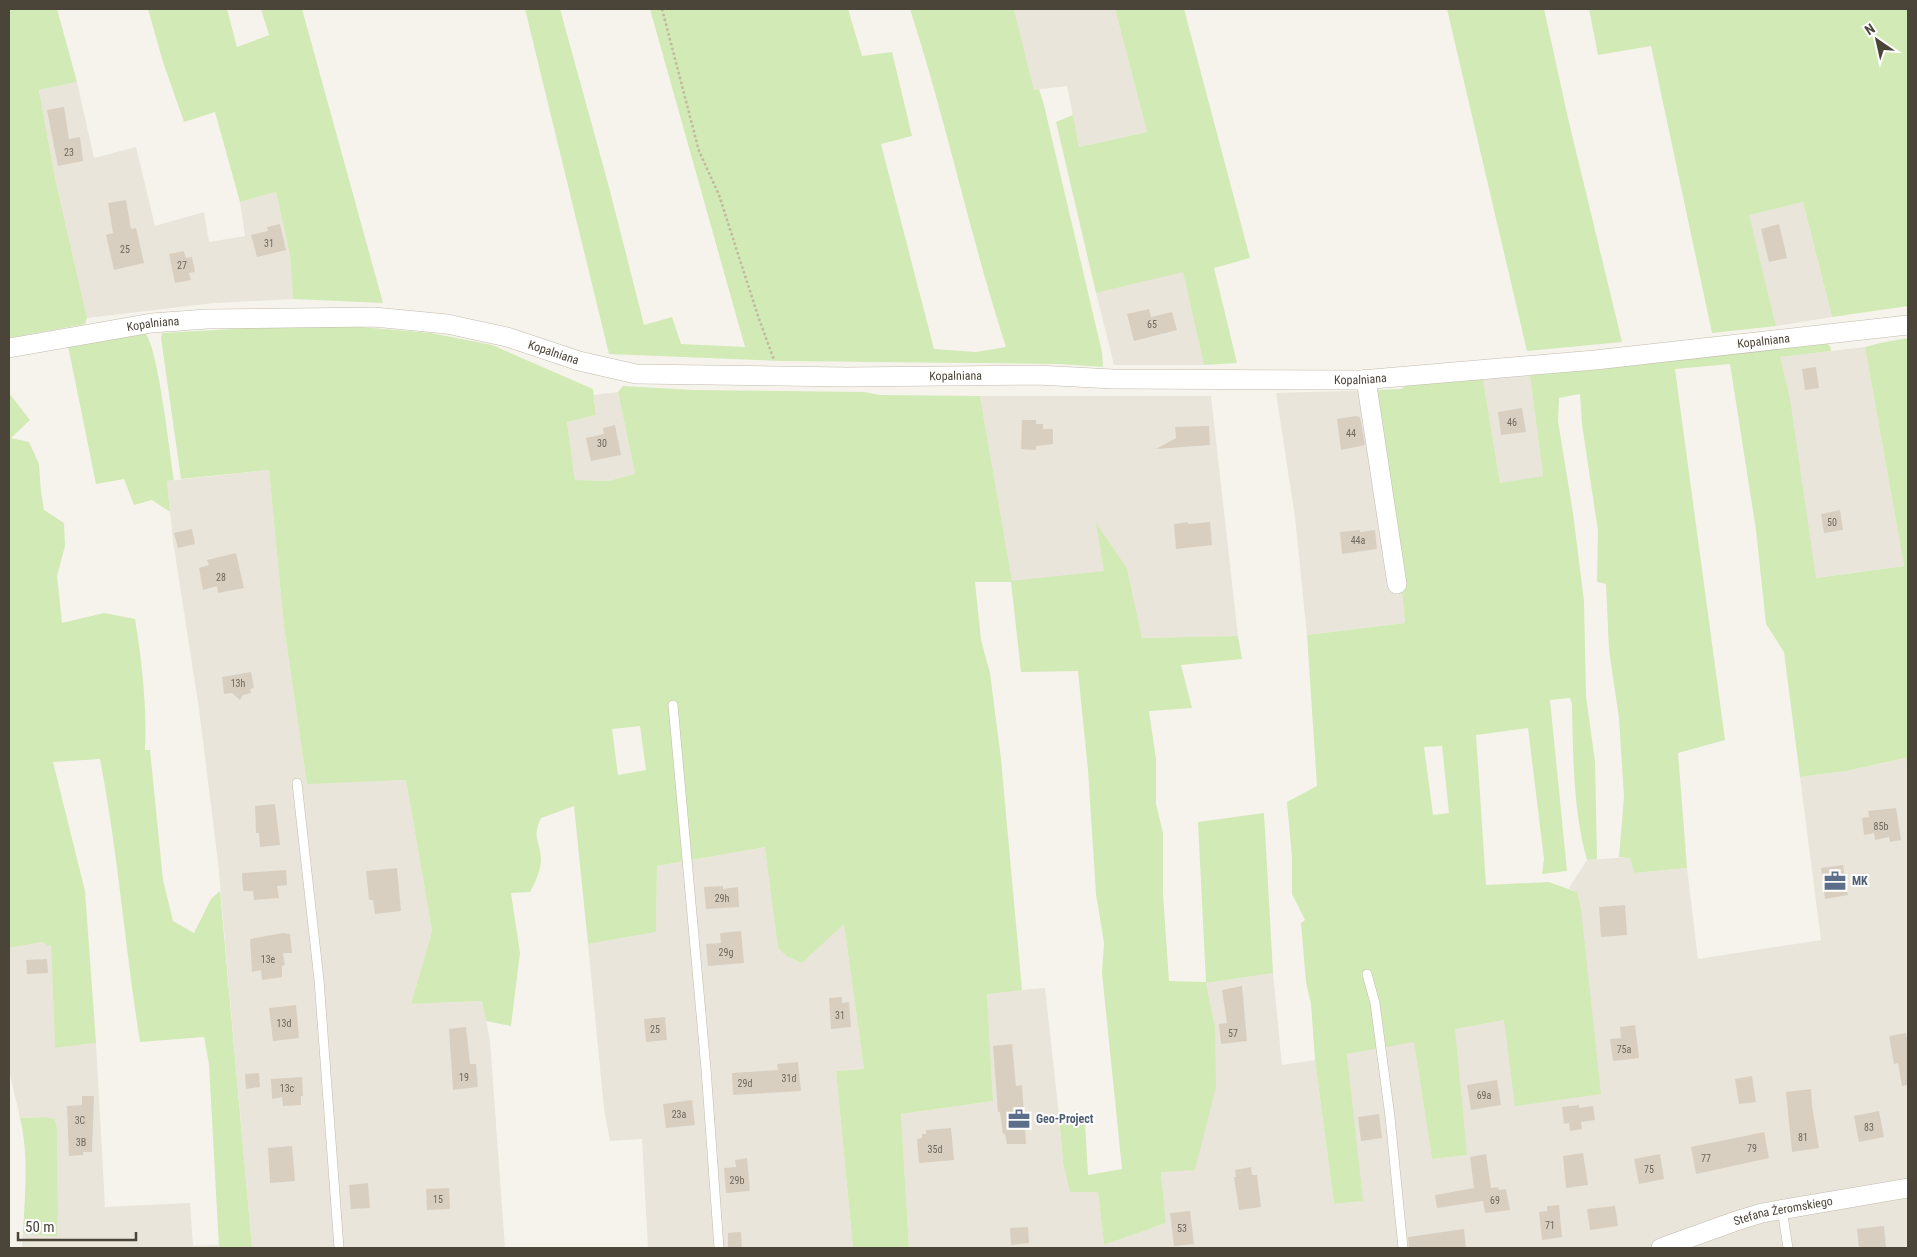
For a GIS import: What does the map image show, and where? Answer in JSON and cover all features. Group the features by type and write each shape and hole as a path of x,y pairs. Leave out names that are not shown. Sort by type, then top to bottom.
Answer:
{"street":[{"name":"Kopalniana","path":"9,348 152,323 207,318 374,317 447,324 507,337 579,361 636,374 780,376 1037,375 1113,379 1366,379 1595,360 1908,325"},
{"path":"1366,379 1397,584"},
{"name":"Stefana Żeromskiego","path":"1661,1248 1736,1221 1782,1209 1908,1188"}],"lane":[{"path":"673,705 706,1069 719,1248"},
{"path":"297,783 319,980 339,1248"},
{"path":"1367,974 1375,1003 1390,1118 1403,1248"},
{"path":"1782,1209 1788,1248"}],"path":[{"path":"662,9 699,151 719,195 758,316 780,376"}],"shaded area":[{"path":"1014,9 1115,9 1147,132 1079,147 1067,86 1034,90"},
{"path":"77,82 94,158 136,147 155,226 204,212 209,242 245,236 240,202 276,192 290,256 293,299 214,303 87,318 55,178 39,90"},
{"path":"1803,202 1832,317 1776,326 1748,214"},
{"path":"1183,271 1204,365 1114,365 1096,293"},
{"path":"1865,347 1904,566 1815,578 1780,357"},
{"path":"1530,376 1543,477 1500,483 1483,379"},
{"path":"1375,390 1398,546 1405,623 1307,635 1295,517 1276,393"},
{"path":"618,392 635,474 608,481 575,480 567,422 596,415 594,395"},
{"path":"980,396 1211,396 1238,636 1142,638 1127,568 1097,525 1105,571 1012,582"},
{"path":"269,470 284,627 307,783 406,780 432,931 411,1004 482,1001 490,1041 505,1248 252,1248 218,862 199,709 173,541 167,481"},
{"path":"1907,758 1908,1248 909,1248 901,1114 993,1101 987,993 1045,988 1063,1162 1080,1192 1098,1192 1104,1245 1166,1223 1161,1172 1215,1026 1206,983 1273,973 1282,1065 1315,1060 1334,1204 1362,1201 1347,1054 1414,1041 1432,1159 1466,1155 1454,1029 1504,1020 1577,892 1569,888 1587,860 1630,857 1634,873 1687,868 1698,959 1821,940 1800,777 1846,771"},
{"path":"766,847 778,948 786,956 802,963 844,923 864,1069 836,1071 853,1248 648,1248 642,1139 610,1141 604,1109 588,944 656,932 657,866"},
{"path":"43,942 51,945 55,1048 96,1043 105,1207 190,1203 193,1246 218,1245 219,1248 22,1248 23,1233 57,1237 57,1128 55,1119 46,1117 20,1118 9,1070 9,948"}],"green space":[{"path":"9,9 57,9 77,82 39,90 55,178 87,318 85,324 9,338"},
{"path":"148,9 227,9 237,47 269,35 261,9 302,9 383,303 293,299 290,256 276,192 240,202 215,112 184,122 163,62"},
{"path":"525,9 560,9 609,187 644,325 672,317 681,344 745,347 650,9 848,9 862,56 892,52 912,136 881,144 934,349 976,352 1006,347 910,9 1014,9 1034,90 1039,89 1044,105 1102,352 1103,367 1060,364 781,361 609,354"},
{"path":"1115,9 1184,9 1250,258 1214,268 1237,363 1204,365 1183,272 1096,293 1056,122 1073,115 1079,147 1147,132"},
{"path":"1447,9 1544,9 1622,342 1527,351"},
{"path":"1589,9 1908,9 1908,306 1832,317 1803,202 1749,215 1776,326 1712,333 1651,46 1598,55"},
{"path":"325,324 431,333 492,345 593,389 596,415 567,422 575,480 608,481 635,474 618,392 623,386 692,390 864,392 880,395 980,396 1012,581 1104,571 1096,523 1127,568 1142,638 1238,636 1242,659 1181,665 1192,708 1149,711 1156,759 1156,804 1163,833 1163,894 1169,981 1206,982 1198,822 1264,813 1273,973 1206,983 1215,1026 1216,1087 1195,1170 1161,1172 1166,1223 1104,1245 1098,1192 1070,1192 1063,1162 1059,1115 1085,1122 1088,1175 1122,1169 1102,973 1104,943 1096,894 1088,770 1078,671 1021,672 1011,582 975,582 981,640 990,673 1001,759 1022,990 987,994 993,1101 901,1114 909,1248 853,1248 836,1071 864,1069 844,924 802,963 786,956 778,948 765,847 657,866 656,932 588,944 574,806 541,818 537,831 541,861 537,877 530,892 511,893 520,953 511,1026 486,1021 482,1001 411,1004 432,931 406,780 307,784 284,627 269,470 181,479 161,338 162,333","holes":["640,726 646,770 618,775 612,729"]},
{"path":"145,333 150,342 159,379 174,480 167,481 170,512 152,500 134,505 124,479 96,484 68,346"},
{"path":"1908,338 1908,766 1906,758 1846,771 1800,777 1784,652 1766,624 1756,530 1730,364 1675,369 1725,740 1678,753 1687,868 1634,873 1630,858 1619,857 1624,797 1619,718 1609,650 1606,584 1597,582 1598,531 1582,424 1580,394 1559,398 1558,421 1573,513 1584,601 1586,696 1595,762 1597,859 1587,860 1582,841 1576,802 1572,704 1570,698 1550,700 1567,871 1542,874 1544,859 1528,728 1476,735 1486,885 1549,882 1577,892 1581,909 1601,1094 1515,1106 1504,1020 1455,1029 1467,1155 1432,1159 1414,1042 1347,1054 1363,1201 1334,1204 1315,1060 1311,1004 1306,982 1301,923 1305,920 1292,894 1292,858 1287,802 1317,786 1307,635 1405,623 1398,546 1375,390 1401,389 1405,386 1424,382 1483,379 1500,483 1543,476 1530,376 1826,343 1830,346 1831,351 1780,357 1790,399 1816,578 1904,566 1865,347","holes":["1442,746 1449,813 1433,815 1424,747"]},
{"path":"9,393 30,420 11,438 29,442 39,464 44,510 64,523 65,546 57,576 62,623 104,613 135,619 143,684 145,750 150,750 163,880 173,921 194,933 211,899 220,891 252,1248 219,1248 209,1064 204,1037 140,1042 112,829 100,759 53,762 85,891 96,1043 55,1048 51,945 48,946 43,942 9,948"},
{"path":"46,1117 55,1119 57,1128 57,1237 23,1233 25,1146 20,1118"}],"building":[{"path":"64,107 69,139 80,137 83,161 58,166 47,110"},
{"path":"126,200 131,229 136,228 144,263 114,270 106,235 113,233 108,203"},
{"path":"280,224 286,250 257,257 251,235 268,231 267,227"},
{"path":"1779,224 1787,258 1769,262 1761,229"},
{"path":"184,251 186,258 192,257 195,272 189,273 191,280 175,283 169,254"},
{"path":"1149,309 1151,317 1172,312 1177,330 1134,341 1127,314"},
{"path":"1816,367 1819,388 1805,390 1802,369"},
{"path":"1522,408 1526,432 1501,435 1498,412"},
{"path":"1360,417 1365,445 1341,450 1337,419"},
{"path":"1022,420 1036,420 1036,424 1043,424 1043,429 1053,429 1053,444 1036,446 1036,450 1021,449"},
{"path":"615,425 621,455 591,461 586,438 604,434 603,428"},
{"path":"1209,426 1210,445 1156,449 1176,438 1175,427"},
{"path":"1840,510 1843,530 1824,533 1821,514"},
{"path":"1188,522 1188,524 1210,522 1212,545 1176,549 1174,524"},
{"path":"192,529 195,544 178,548 174,533"},
{"path":"1360,530 1360,532 1375,530 1377,549 1342,554 1340,532"},
{"path":"236,553 244,588 218,593 217,586 203,590 199,568 209,565 207,560"},
{"path":"251,672 254,688 250,689 251,693 243,695 240,700 232,693 224,694 222,677"},
{"path":"275,804 280,845 260,847 259,833 256,833 255,806"},
{"path":"1896,808 1901,840 1890,842 1889,837 1875,840 1874,833 1864,835 1862,818 1869,817 1868,811"},
{"path":"1843,865 1848,895 1825,899 1821,868"},
{"path":"397,868 401,911 375,914 373,900 369,900 366,871"},
{"path":"286,870 287,885 277,886 279,898 254,900 253,891 243,891 242,873"},
{"path":"723,886 723,889 738,887 739,907 706,909 704,887"},
{"path":"1625,905 1627,935 1601,937 1599,907"},
{"path":"741,931 744,963 708,966 706,944 721,943 720,933"},
{"path":"283,933 290,934 292,953 283,953 285,965 282,966 282,977 262,980 261,970 252,972 250,939"},
{"path":"47,959 48,973 27,974 26,960"},
{"path":"1242,986 1247,1041 1221,1044 1219,1024 1227,1023 1222,990"},
{"path":"842,997 842,1003 849,1002 851,1027 831,1029 829,998"},
{"path":"296,1005 299,1038 273,1041 269,1008"},
{"path":"665,1017 667,1040 646,1042 644,1019"},
{"path":"1635,1025 1639,1058 1613,1061 1610,1039 1621,1038 1620,1027"},
{"path":"466,1027 470,1064 476,1064 478,1087 453,1090 449,1029"},
{"path":"1906,1033 1908,1045 1908,1085 1902,1086 1898,1063 1894,1064 1889,1036"},
{"path":"1012,1044 1016,1086 1022,1085 1026,1144 1007,1144 1005,1134 1003,1134 1000,1112 998,1112 993,1046"},
{"path":"798,1062 801,1091 733,1095 732,1073 778,1070 777,1064"},
{"path":"259,1073 260,1087 246,1089 245,1074"},
{"path":"1752,1076 1756,1102 1739,1104 1735,1079"},
{"path":"302,1077 303,1096 301,1096 301,1105 283,1106 282,1097 272,1099 271,1079"},
{"path":"1497,1080 1501,1105 1471,1110 1467,1085"},
{"path":"1811,1089 1819,1148 1792,1152 1786,1092"},
{"path":"82,1096 94,1096 92,1152 83,1152 83,1155 69,1156 67,1106 82,1105"},
{"path":"692,1100 695,1125 666,1128 663,1104"},
{"path":"1579,1105 1579,1108 1593,1106 1595,1120 1581,1122 1582,1129 1570,1131 1569,1123 1564,1124 1562,1107"},
{"path":"1879,1111 1884,1137 1859,1142 1854,1116"},
{"path":"1379,1114 1382,1138 1361,1141 1358,1117"},
{"path":"951,1128 954,1160 919,1163 917,1139 922,1138 922,1134 926,1134 926,1130"},
{"path":"1764,1132 1769,1158 1696,1174 1691,1147"},
{"path":"292,1146 295,1181 270,1183 268,1148"},
{"path":"1583,1153 1588,1185 1566,1188 1563,1156"},
{"path":"1486,1154 1491,1188 1506,1189 1510,1210 1485,1213 1483,1201 1437,1208 1435,1195 1474,1188 1470,1157"},
{"path":"1660,1154 1664,1179 1639,1184 1634,1159"},
{"path":"747,1158 750,1191 726,1193 724,1168 736,1167 735,1160"},
{"path":"1251,1167 1252,1175 1257,1175 1261,1207 1239,1210 1234,1177 1236,1177 1235,1170"},
{"path":"368,1183 370,1208 351,1209 349,1185"},
{"path":"449,1188 450,1209 427,1210 426,1189"},
{"path":"1559,1205 1562,1237 1542,1240 1539,1212 1547,1211 1547,1206"},
{"path":"1615,1206 1618,1226 1590,1230 1587,1209"},
{"path":"1190,1211 1194,1244 1174,1246 1170,1213"},
{"path":"1884,1226 1886,1248 1859,1248 1857,1229"},
{"path":"1028,1227 1029,1243 1011,1245 1010,1228"},
{"path":"1464,1229 1466,1248 1409,1248 1408,1237"},
{"path":"741,1232 742,1248 728,1248 728,1233"}],"place":[{"name":"MK","path":"1835,881"},
{"name":"Geo-Project","path":"1019,1119"}]}
